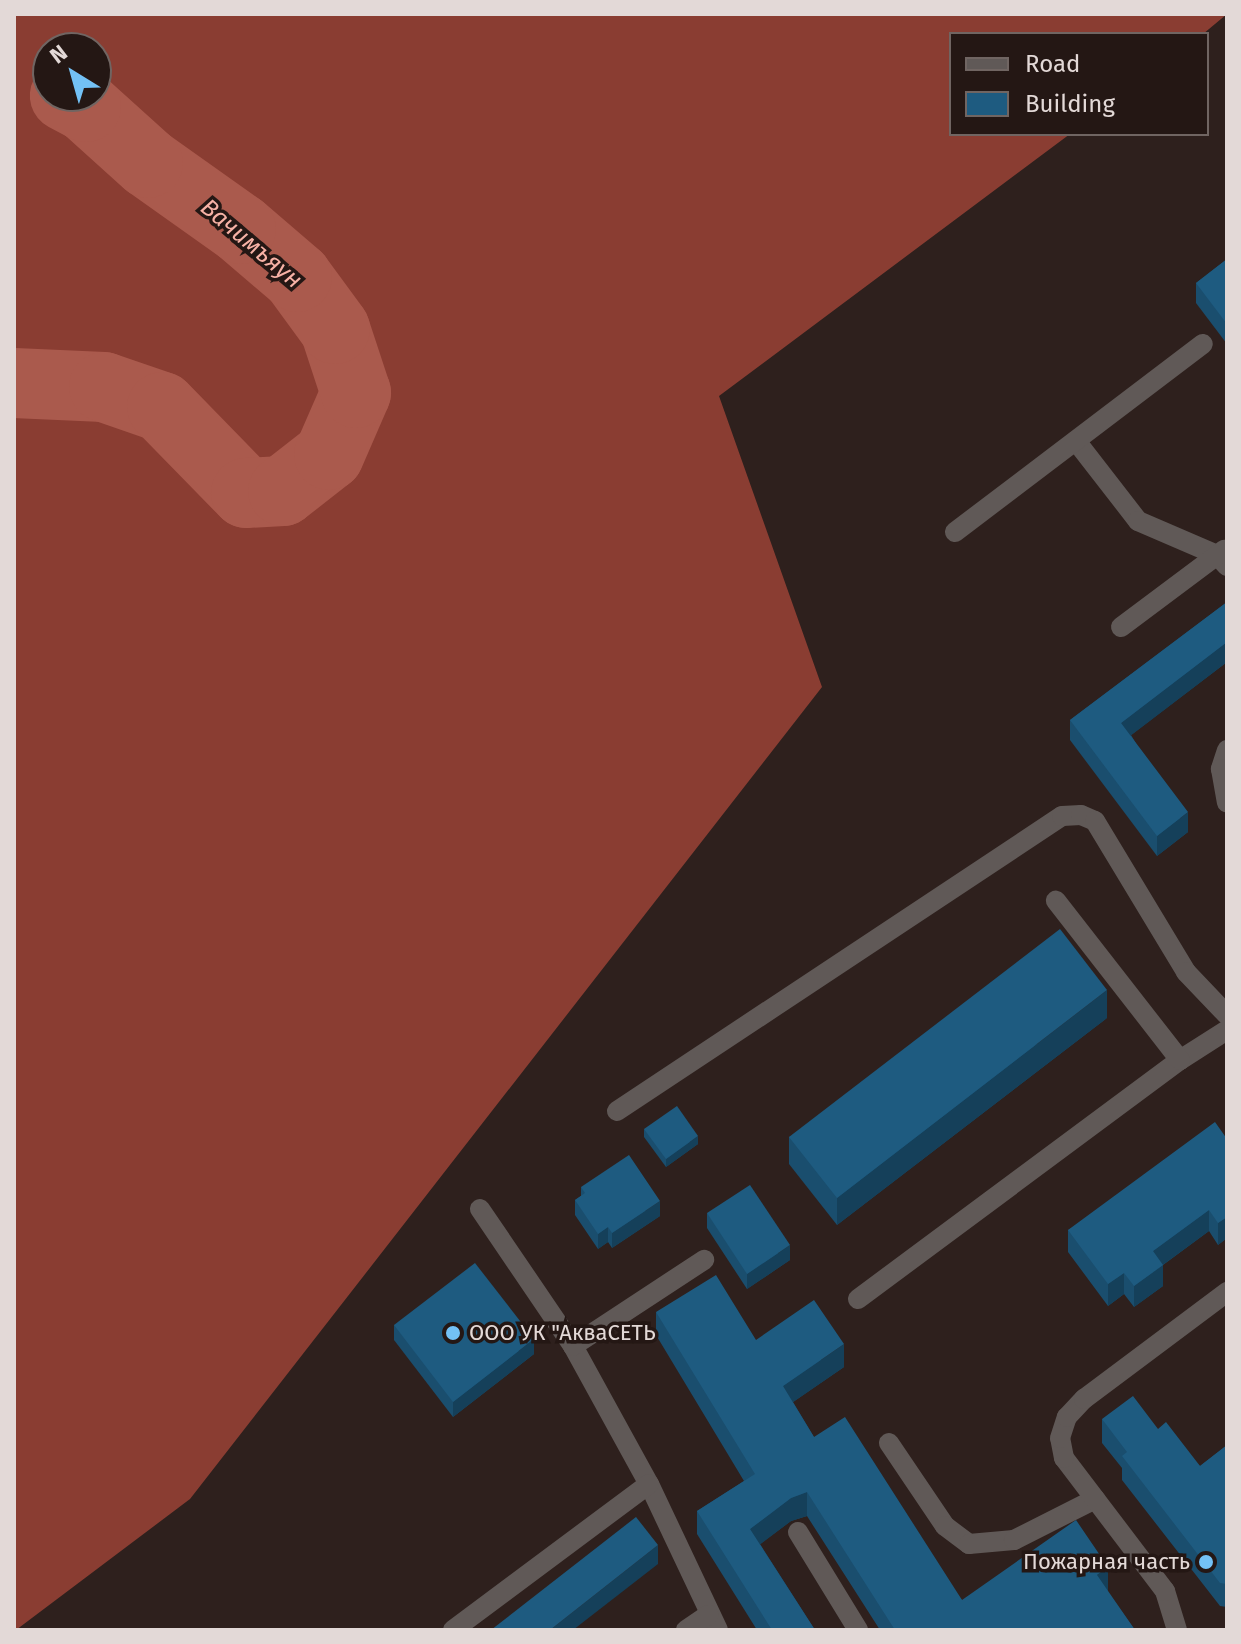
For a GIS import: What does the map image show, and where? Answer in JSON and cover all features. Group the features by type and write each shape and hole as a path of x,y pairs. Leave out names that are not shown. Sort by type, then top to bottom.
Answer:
{"lane":[{"path":"955,532 1203,344"},
{"path":"1076,441 1138,521 1224,556"},
{"path":"1121,627 1224,556"},
{"path":"1227,750 1221,769 1227,802"},
{"path":"617,1111 1062,816 1081,815 1095,821 1186,972 1227,1015"},
{"path":"1056,901 1180,1060"},
{"path":"858,1299 1180,1060 1227,1030"},
{"path":"480,1209 573,1346 649,1484 713,1622 686,1630"},
{"path":"573,1346 704,1260"},
{"path":"1177,1630 1165,1591 1064,1458 1060,1438 1067,1417 1227,1292"},
{"path":"889,1443 945,1526 969,1544 1014,1540 1095,1499"},
{"path":"453,1630 649,1484"},
{"path":"798,1532 858,1630"}],"shaded area":[{"path":"14,14 1227,14 1205,32 949,32 949,136 1067,136 719,396 822,687 190,1499 16,1630"}],"building":[{"path":"1227,259 1227,324 1196,283"},
{"path":"1227,602 1227,642 1121,723 1188,812 1157,836 1070,720"},
{"path":"1060,929 1107,990 837,1198 789,1137"},
{"path":"677,1106 698,1136 666,1159 644,1129"},
{"path":"1215,1122 1227,1139 1227,1217 1218,1223 1209,1210 1153,1251 1163,1265 1134,1286 1124,1273 1108,1284 1068,1230"},
{"path":"629,1155 660,1201 612,1233 608,1227 598,1234 575,1200 585,1193 581,1187"},
{"path":"750,1185 790,1245 747,1274 707,1213"},
{"path":"475,1263 534,1339 453,1402 394,1325"},
{"path":"716,1275 756,1340 814,1300 844,1344 783,1386 814,1437 845,1417 962,1600 1076,1520 1108,1567 1097,1575 1135,1630 895,1630 807,1492 791,1498 750,1529 815,1630 772,1630 697,1511 755,1474 656,1312"},
{"path":"1133,1396 1158,1429 1166,1422 1200,1466 1227,1445 1227,1584 1220,1583 1122,1456 1127,1452 1102,1419"},
{"path":"636,1517 658,1545 550,1630 491,1630"}],"waterway":[{"name":"Вачимъяун","path":"14,383 104,387 162,407 246,493 283,491 329,455 356,393 335,329 297,277 241,229 148,163 92,112"}],"place":[{"name":"ООО УК \"АкваСЕТЬ","path":"453,1333"},
{"name":"Пожарная часть","path":"1206,1562"}]}
